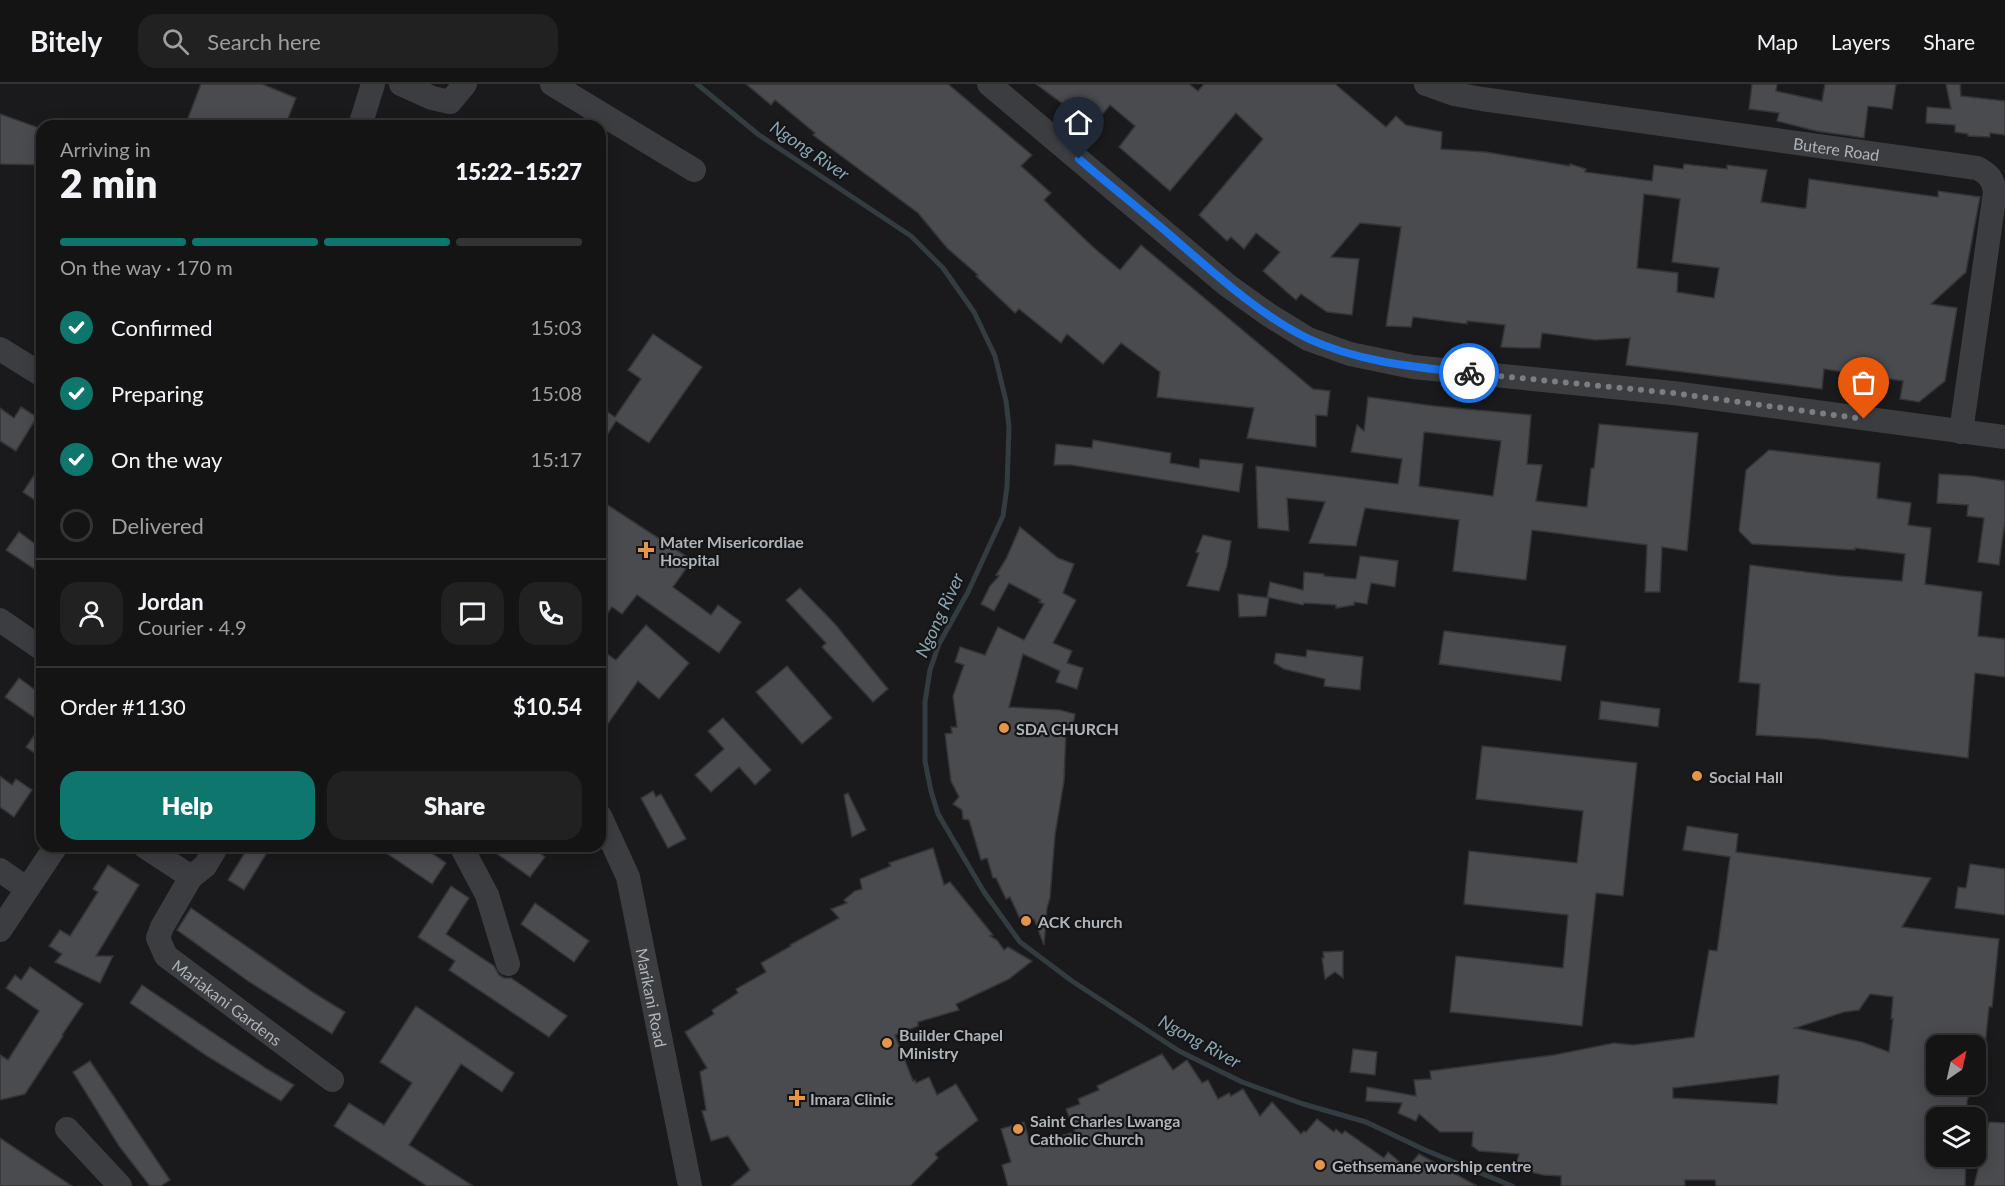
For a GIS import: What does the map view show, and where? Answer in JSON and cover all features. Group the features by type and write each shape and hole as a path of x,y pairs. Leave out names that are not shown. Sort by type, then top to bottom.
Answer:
{"street":[{"path":"362,120 373,84"},
{"path":"401,84 432,98 450,102 465,84"},
{"path":"552,84 694,170"},
{"path":"989,84 1227,285 1308,339 1350,354 1413,366 1673,393 2005,437"},
{"name":"Butere Road","path":"1426,84 1454,94 1482,99 1977,168 1987,173 1993,182 1995,192 1961,432"},
{"path":"0,349 36,371"},
{"path":"0,620 36,645"},
{"name":"Marikani Road","path":"606,829 628,877 690,1186"},
{"path":"0,930 52,852"},
{"path":"153,852 191,877 205,866 214,852"},
{"path":"464,852 487,895 508,964"},
{"path":"0,870 27,889"},
{"name":"Mariakani Gardens","path":"191,877 158,938 166,956 332,1080"},
{"path":"67,1130 120,1186"}],"building":[{"path":"201,84 262,84 296,98 287,120 187,120"},
{"path":"746,84 948,84 1032,155 1021,166 1051,193 1044,200 1120,270 1141,245 1313,389 1330,391 1327,416 1316,415 1316,447 1247,438 1254,408 1157,397 1160,372 1121,343 1103,364 1067,334 1061,343 1019,309 1015,313 976,276 978,275 947,248 918,213 813,135 815,133 775,100 771,105"},
{"path":"1036,84 1189,84 1198,91 1204,84 1335,84 1386,127 1396,116 1406,125 1442,132 1441,149 1486,152 1570,166 1570,164 1586,169 1585,172 1652,181 1654,165 1683,169 1684,164 1727,169 1727,165 1767,170 1761,202 1802,208 1806,208 1809,179 1938,197 1938,191 1980,197 1966,272 1931,304 1957,308 1945,381 1919,402 1900,399 1903,381 1824,369 1822,389 1626,365 1630,338 1595,340 1542,333 1540,348 1521,348 1501,347 1505,325 1467,321 1467,324 1413,317 1411,327 1386,326 1401,227 1360,223 1331,257 1359,259 1352,315 1327,312 1301,294 1296,300 1263,271 1280,252 1256,233 1244,249 1231,237 1227,241 1199,215 1263,139 1236,113 1170,191 1119,147 1135,126 1110,105 1102,115 1084,102 1075,113","holes":["1644,194 1680,199 1672,262 1719,268 1714,298 1677,292 1678,273 1637,268"]},
{"path":"1752,84 1777,84 1776,91 1822,101 1825,84 1896,84 1892,109 1868,106 1864,138 1816,131 1777,121 1779,113 1749,109"},
{"path":"1946,84 1960,84 1961,96 2005,101 2005,135 1990,133 1990,137 1968,136 1968,134 1955,132 1955,125 1926,123 1927,107 1951,109"},
{"path":"0,114 36,127 36,165 0,164"},
{"path":"653,334 702,367 649,443 616,421 606,437 606,411 615,417 641,379 628,370"},
{"path":"1368,397 1531,415 1527,464 1542,465 1536,501 1587,507 1599,424 1698,433 1687,551 1662,547 1660,592 1645,592 1647,545 1532,530 1526,580 1453,571 1459,520 1365,508 1356,546 1309,543 1325,502 1287,498 1289,531 1258,528 1256,466 1398,484 1402,459 1351,452 1357,425 1364,431","holes":["1424,432 1501,441 1493,496 1419,486"]},
{"path":"21,407 36,416 16,451 0,441 0,408 14,418"},
{"path":"1093,440 1171,453 1170,463 1199,468 1200,459 1243,464 1239,492 1071,465 1054,465 1056,444 1092,448"},
{"path":"1769,450 1880,463 1877,498 1911,503 1908,525 1931,528 1925,584 1982,592 1978,636 2005,639 2005,677 1975,673 1968,758 1822,739 1756,735 1760,684 1739,682 1750,565 1902,581 1905,554 1855,548 1855,550 1752,544 1739,531 1746,470"},
{"path":"36,472 36,501 23,492"},
{"path":"1939,474 2005,481 2005,521 1999,565 1978,562 1984,518 1967,516 1968,505 1937,503"},
{"path":"606,504 692,560 673,587 711,615 718,605 741,622 719,653 637,595 622,614 612,607 606,615"},
{"path":"1020,527 1058,558 1074,564 1063,593 1076,600 1053,643 1072,651 1067,663 1083,668 1077,689 1056,682 1060,671 1023,654 1009,707 1060,710 1075,714 1072,730 1066,729 1064,781 1055,835 1044,945 1034,919 1022,923 1010,897 1006,899 996,878 993,878 987,858 981,860 969,820 963,819 962,810 953,804 959,797 951,781 945,734 952,733 951,727 957,727 953,696 964,665 955,662 960,647 985,655 998,627 1024,640 1044,604 1039,602 1041,600 1009,583 994,611 981,604 990,586 999,576 996,575"},
{"path":"19,532 36,545 36,570 6,550"},
{"path":"1203,535 1231,541 1227,566 1219,591 1187,586"},
{"path":"1360,556 1398,561 1395,587 1371,583 1367,604 1354,602 1354,605 1336,608 1336,605 1304,603 1303,605 1267,597 1270,582 1303,590 1304,572 1356,579"},
{"path":"800,588 835,624 888,689 873,702 822,647 826,643 786,600"},
{"path":"1238,594 1269,598 1266,616 1239,617"},
{"path":"646,625 689,663 659,699 638,681 606,726 606,653 616,660"},
{"path":"1444,631 1566,646 1561,681 1439,664"},
{"path":"1307,650 1363,657 1360,690 1324,686 1325,679 1284,669 1274,663 1276,653 1306,657"},
{"path":"787,666 832,718 802,744 756,692"},
{"path":"19,678 36,691 36,719 5,697"},
{"path":"1601,701 1660,709 1658,727 1599,719"},
{"path":"723,718 771,770 755,785 739,767 711,792 695,775 724,749 708,731"},
{"path":"36,733 36,754 26,747"},
{"path":"1482,746 1637,763 1623,896 1596,893 1582,1026 1450,1012 1456,956 1563,968 1568,915 1464,904 1469,851 1577,863 1583,811 1476,799"},
{"path":"0,776 12,785 16,779 32,790 14,817 0,807"},
{"path":"653,791 656,797 661,794 686,839 668,848 641,798"},
{"path":"848,793 866,830 852,837 844,795"},
{"path":"1687,826 1738,834 1736,852 1931,878 1902,927 1999,939 1992,1007 1989,1007 1986,1036 1926,1035 1926,1095 1969,1095 1967,1107 1926,1107 1926,1167 1966,1167 1965,1186 1716,1186 1715,1180 1685,1180 1685,1186 1561,1186 1561,1176 1543,1175 1515,1168 1519,1154 1479,1151 1472,1146 1473,1132 1440,1132 1419,1114 1416,1121 1398,1113 1402,1103 1366,1101 1367,1087 1416,1096 1414,1080 1431,1079 1430,1071 1554,1055 1614,1043 1633,1045 1694,1037 1709,950 1717,951 1730,857 1683,850","holes":["1870,994 1893,997 1889,1052 1862,1042 1795,1028 1844,1012 1859,1010","1779,1075 1777,1104 1673,1098 1673,1088"]},
{"path":"933,848 944,885 950,882 993,935 990,936 997,940 1004,950 1008,947 1032,961 1009,979 956,1004 959,1010 918,1022 918,1026 895,1035 913,1081 915,1080 916,1083 929,1077 937,1095 956,1084 978,1120 935,1154 938,1158 910,1186 731,1186 750,1170 728,1136 711,1141 702,1111 706,1110 700,1072 707,1068 685,1032 714,1014 712,1010 738,993 736,989 766,972 761,963 839,918 831,909 847,903 844,900 855,891 862,889 860,879 891,866 889,863"},
{"path":"245,852 267,852 244,890 228,880"},
{"path":"385,852 430,852 446,863 432,884"},
{"path":"495,852 538,852 545,857 530,877"},
{"path":"1970,864 2005,869 2005,915 1955,908 1958,887 1966,888"},
{"path":"108,865 139,885 96,956 113,956 100,983 55,962 62,954 49,946 60,930 70,936 98,892 93,889"},
{"path":"451,886 469,898 446,934 494,966 499,975 511,978 567,1016 549,1037 449,970 455,961 418,937"},
{"path":"535,903 589,941 574,962 521,924"},
{"path":"191,908 345,1012 332,1034 248,981 177,930"},
{"path":"1343,951 1343,978 1335,972 1325,979 1323,952"},
{"path":"30,967 83,1004 25,1094 0,1100 0,1055 8,1060 39,1011 6,988 15,975 21,980"},
{"path":"142,985 294,1085 281,1101 207,1056 130,1003"},
{"path":"416,1006 514,1073 502,1092 461,1064 409,1145 473,1186 427,1186 334,1126 349,1103 384,1125 412,1083 380,1062"},
{"path":"1353,1049 1377,1052 1375,1075 1350,1072"},
{"path":"1162,1054 1173,1070 1187,1060 1202,1083 1208,1080 1218,1099 1229,1093 1231,1096 1243,1089 1260,1116 1272,1102 1301,1134 1306,1132 1317,1119 1334,1132 1336,1129 1342,1134 1345,1131 1384,1158 1388,1152 1407,1168 1419,1154 1477,1186 1008,1186 1002,1165 1011,1162 1001,1129 1024,1122 1030,1144 1075,1132 1066,1109 1080,1104 1078,1099 1099,1090 1097,1086"},
{"path":"90,1061 170,1180 161,1186 150,1186 119,1146 73,1072"},
{"path":"1989,1122 2005,1123 2005,1186 1974,1186 1978,1167 1986,1167 1986,1135"},
{"path":"0,1138 72,1186 0,1186"}],"waterway":[{"name":"Ngong River","path":"697,84 759,135 911,236 943,268 974,312 995,356 1006,401 1009,427 1007,487 1003,516 968,592 939,644 930,670 925,702 925,761 938,814 984,892 1020,942 1072,981 1179,1051 1242,1082 1303,1104 1366,1122 1425,1150 1512,1186"}],"way so far":[{"path":"1469,373 1673,393 1864,419"}],"place":[{"name":"Mater Misericordiae Hospital","path":"646,550"},
{"name":"SDA CHURCH","path":"1004,728"},
{"name":"Social Hall","path":"1697,776"},
{"name":"ACK church","path":"1026,921"},
{"name":"Builder Chapel Ministry","path":"887,1043"},
{"name":"Imara Clinic","path":"797,1098"},
{"name":"Saint Charles Lwanga Catholic Church","path":"1018,1129"},
{"name":"Gethsemane worship centre","path":"1320,1165"}],"route":[{"path":"1079,159 1227,285 1308,339 1350,354 1413,366 1469,373"}]}
